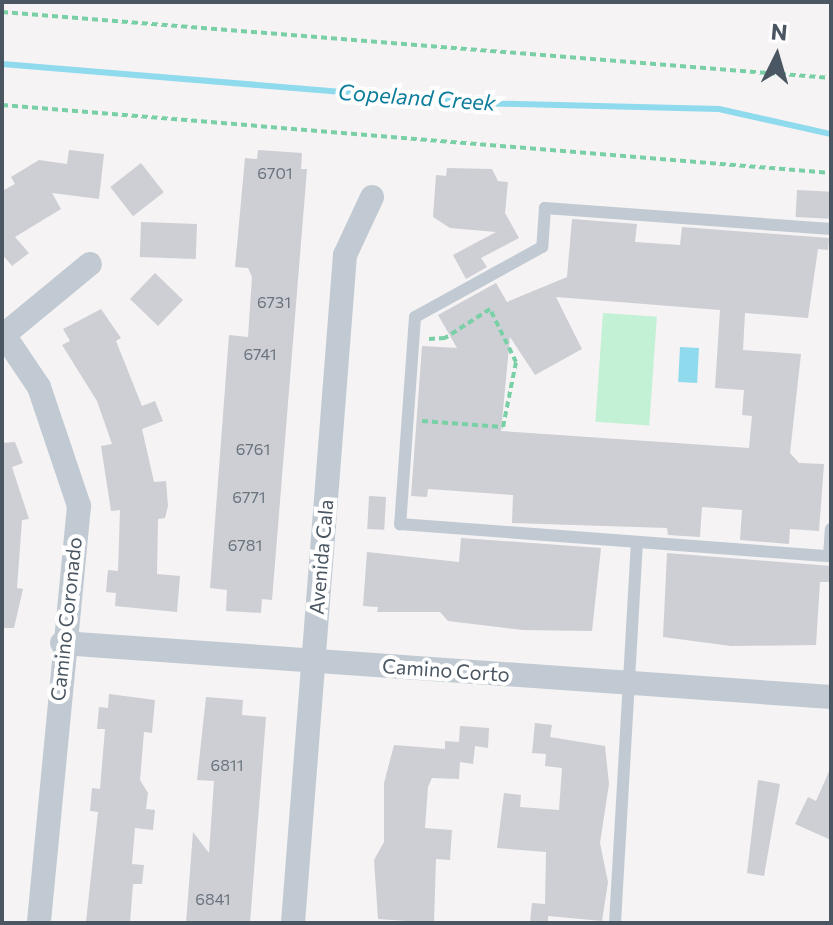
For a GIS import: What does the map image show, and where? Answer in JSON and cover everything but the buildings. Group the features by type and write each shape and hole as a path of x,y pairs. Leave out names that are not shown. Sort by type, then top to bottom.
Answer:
{"street":[{"name":"Avenida Cala","path":"293,923 345,255 372,197"},
{"path":"3,333 90,264"},
{"name":"Camino Coronado","path":"3,333 39,387 79,506 62,643 39,923"},
{"name":"Camino Corto","path":"62,643 831,697"}],"lane":[{"path":"831,229 545,208 542,247 415,317 400,524 829,556 831,529"},
{"path":"615,923 626,682 637,542"}],"path":[{"path":"2,12 831,78"},
{"path":"2,105 831,173"},
{"path":"408,419 503,427 516,362 490,309 445,338 414,337"}],"green space":[{"path":"603,313 657,317 649,426 595,422"}],"water":[{"path":"680,347 699,348 697,383 678,382"}],"waterway":[{"name":"Copeland Creek","path":"2,64 473,103 719,109 831,134"}]}
